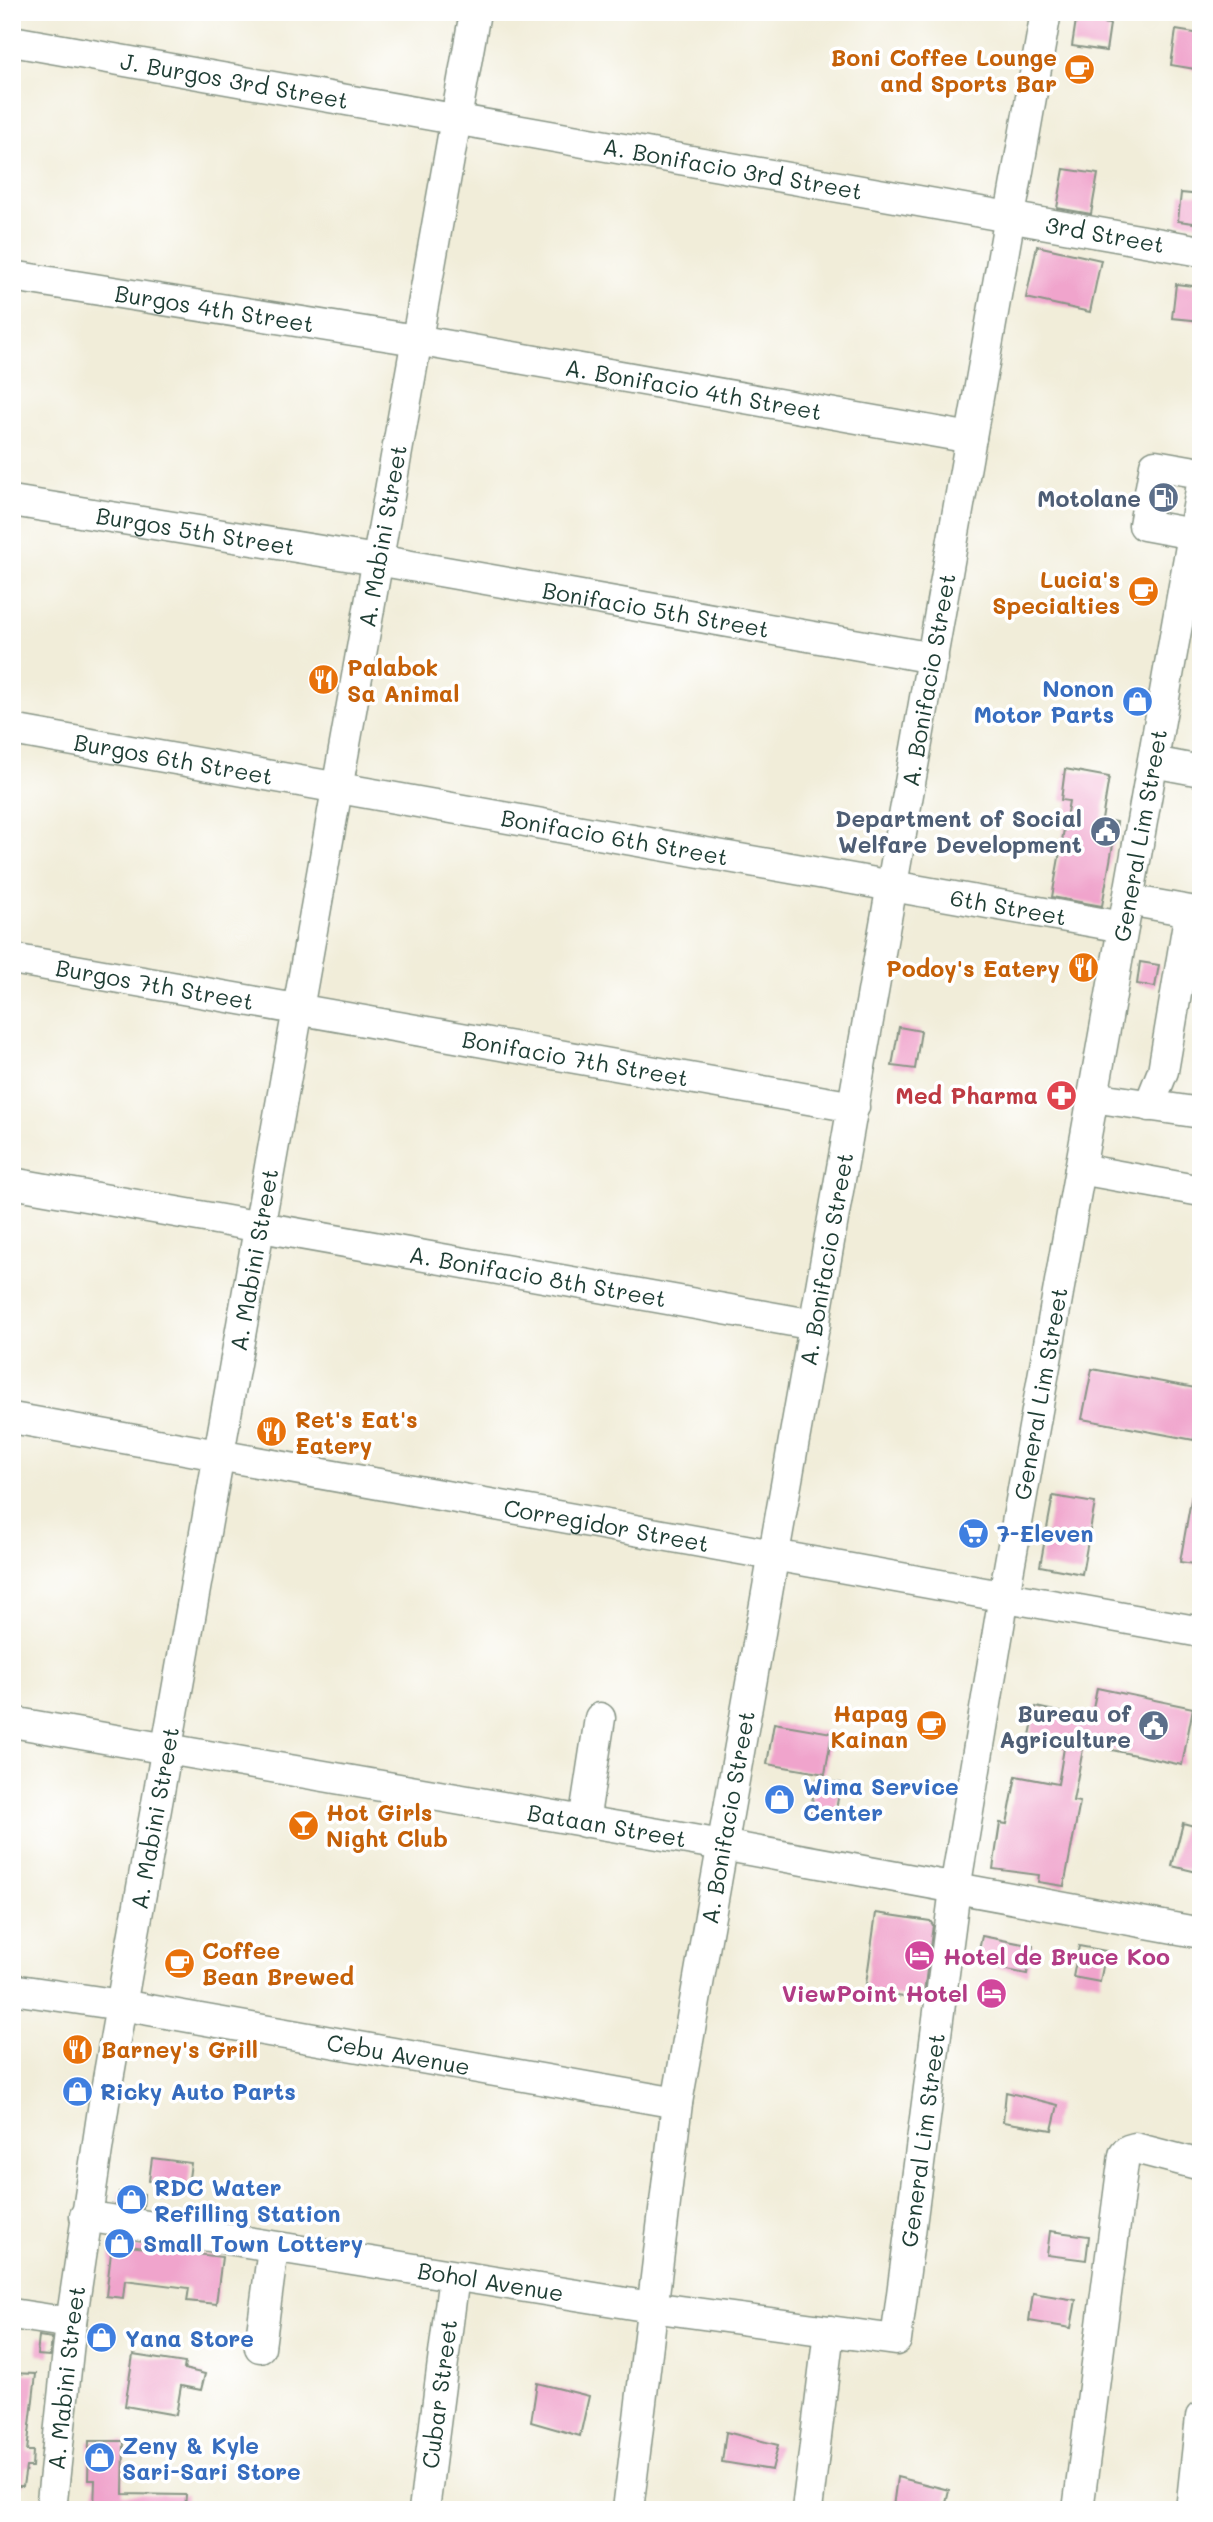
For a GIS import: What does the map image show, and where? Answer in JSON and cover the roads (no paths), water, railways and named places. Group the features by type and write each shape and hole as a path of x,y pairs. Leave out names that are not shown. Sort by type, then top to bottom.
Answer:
{"street":[{"name":"A. Mabini Street","path":"51,2510 85,2216 475,12"},
{"name":"A. Bonifacio Street","path":"628,2510 677,2103 1046,12"},
{"name":"J. Burgos 3rd Street","path":"12,41 456,118"},
{"name":"A. Bonifacio 3rd Street","path":"456,118 1010,217"},
{"name":"3rd Street","path":"1010,217 1201,251"},
{"name":"Burgos 4th Street","path":"12,276 416,340"},
{"name":"A. Bonifacio 4th Street","path":"416,340 971,438"},
{"path":"1193,534 1144,525 1155,465 1201,473"},
{"name":"General Lim Street","path":"896,2340 955,1889 1092,1097 1200,500"},
{"name":"Burgos 5th Street","path":"12,501 377,560"},
{"name":"Bonifacio 5th Street","path":"377,560 933,658"},
{"name":"Burgos 6th Street","path":"12,730 337,786"},
{"path":"1153,762 1201,771"},
{"name":"Bonifacio 6th Street","path":"337,786 893,885"},
{"name":"6th Street","path":"893,885 1126,913 1189,911 1163,1072 1149,1106"},
{"name":"Burgos 7th Street","path":"12,959 298,1009"},
{"name":"Bonifacio 7th Street","path":"298,1009 854,1107"},
{"path":"1092,1097 1201,1113"},
{"path":"1080,1169 1201,1191"},
{"name":"A. Bonifacio 8th Street","path":"12,1183 816,1325"},
{"name":"Corregidor Street","path":"12,1418 1201,1632"},
{"path":"584,1822 600,1718"},
{"name":"Bataan Street","path":"12,1722 722,1845 1201,1933"},
{"name":"Cebu Avenue","path":"12,1989 121,2005 677,2103"},
{"path":"1079,2510 1124,2155 1128,2150 1141,2149 1201,2165"},
{"name":"Bohol Avenue","path":"85,2216 651,2307 896,2340"},
{"path":"260,2347 273,2248"},
{"name":"Cubar Street","path":"425,2510 454,2276"},
{"path":"12,2314 71,2323"},
{"path":"808,2510 828,2331"},
{"path":"1191,2510 1201,2417"}],"place":[{"name":"Boni Coffee Lounge and Sports Bar","path":"1080,70"},
{"name":"Motolane","path":"1164,498"},
{"name":"Lucia's Specialties","path":"1143,592"},
{"name":"Palabok Sa Animal","path":"324,680"},
{"name":"Nonon Motor Parts","path":"1137,701"},
{"name":"Department of Social Welfare Development","path":"1105,831"},
{"name":"Podoy's Eatery","path":"1083,968"},
{"name":"Med Pharma","path":"1061,1095"},
{"name":"Ret's Eat's Eatery","path":"272,1432"},
{"name":"7-Eleven","path":"974,1533"},
{"name":"Hapag Kainan","path":"931,1726"},
{"name":"Bureau of Agriculture","path":"1154,1726"},
{"name":"Wima Service Center","path":"780,1799"},
{"name":"Hot Girls Night Club","path":"303,1825"},
{"name":"Hotel de Bruce Koo","path":"920,1956"},
{"name":"Coffee Bean Brewed","path":"179,1963"},
{"name":"ViewPoint Hotel","path":"991,1993"},
{"name":"Barney's Grill","path":"78,2049"},
{"name":"Ricky Auto Parts","path":"77,2091"},
{"name":"RDC Water Refilling Station","path":"131,2200"},
{"name":"Small Town Lottery","path":"120,2243"},
{"name":"Yana Store","path":"102,2338"},
{"name":"Zeny & Kyle Sari-Sari Store","path":"99,2458"}]}
